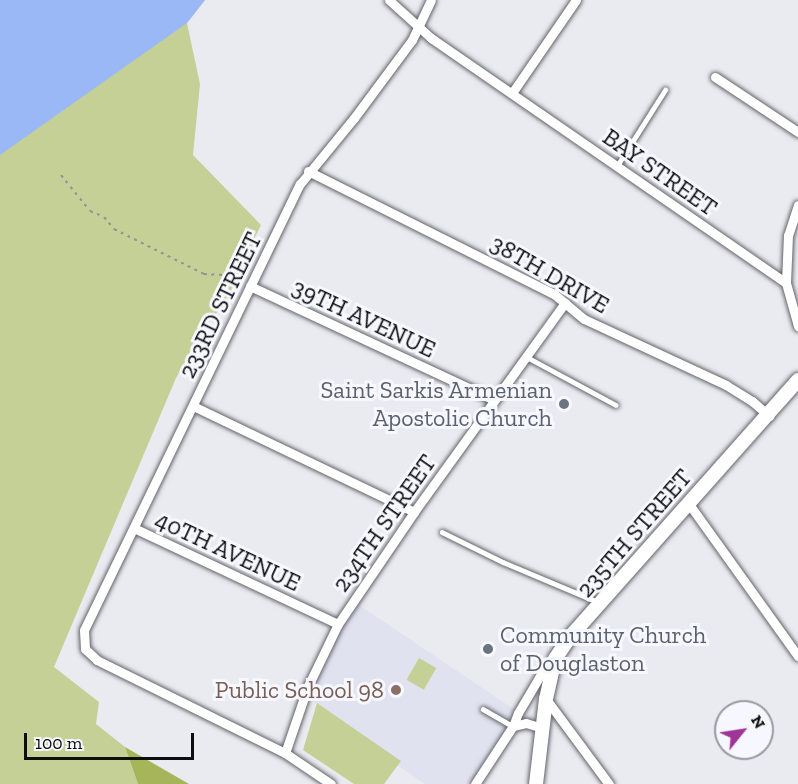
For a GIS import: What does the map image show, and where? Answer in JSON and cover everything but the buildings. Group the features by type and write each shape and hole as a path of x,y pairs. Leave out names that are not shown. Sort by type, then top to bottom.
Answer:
{"main road":[{"name":"235TH STREET","path":"555,659 569,638 769,416 798,380"},
{"path":"536,784 546,699 555,659"}],"street":[{"name":"BAY STREET","path":"388,0 417,26 786,283"},
{"name":"233RD STREET","path":"285,753 97,660 85,649 84,630 308,171 354,118 412,40 431,0"},
{"path":"512,93 576,0"},
{"path":"715,76 798,132"},
{"name":"38TH DRIVE","path":"308,171 554,294 584,319 726,385 752,401 769,416"},
{"path":"798,205 788,235 786,283 798,326"},
{"name":"39TH AVENUE","path":"250,286 494,400"},
{"name":"234TH STREET","path":"285,753 308,686 338,624 414,512 565,303"},
{"path":"193,406 414,512"},
{"path":"689,504 798,656"},
{"name":"40TH AVENUE","path":"134,528 338,624"},
{"name":"235TH STREET","path":"475,784 513,726 518,712 541,674 555,659"},
{"path":"546,699 609,784"},
{"path":"513,726 525,723 542,728"},
{"path":"285,753 331,784"}],"lane":[{"path":"617,166 665,90"},
{"path":"525,356 616,405"},
{"path":"442,532 503,562 602,604"},
{"path":"483,709 513,726"}],"path":[{"path":"61,175 90,211 104,217 120,233 204,274 224,275 250,286"}],"shaded area":[{"name":"Public School 98","path":"353,601 521,714 475,784 425,784 398,766 400,761 304,695"}],"green space":[{"path":"163,0 205,0 187,23 200,84 193,155 261,225 255,237 259,245 229,300 207,323 176,378 54,667 99,702 96,724 125,747 138,784 0,784 0,86"},
{"path":"419,658 436,668 424,690 406,680"},
{"path":"317,703 401,761 384,784 354,784 303,750"},
{"path":"125,747 189,784 138,784"}],"water":[{"path":"0,0 205,0 187,23 0,155"}],"place":[{"name":"Saint Sarkis Armenian Apostolic Church","path":"564,404"},
{"name":"Community Church of Douglaston","path":"488,649"},
{"name":"Public School 98","path":"396,690"}]}
